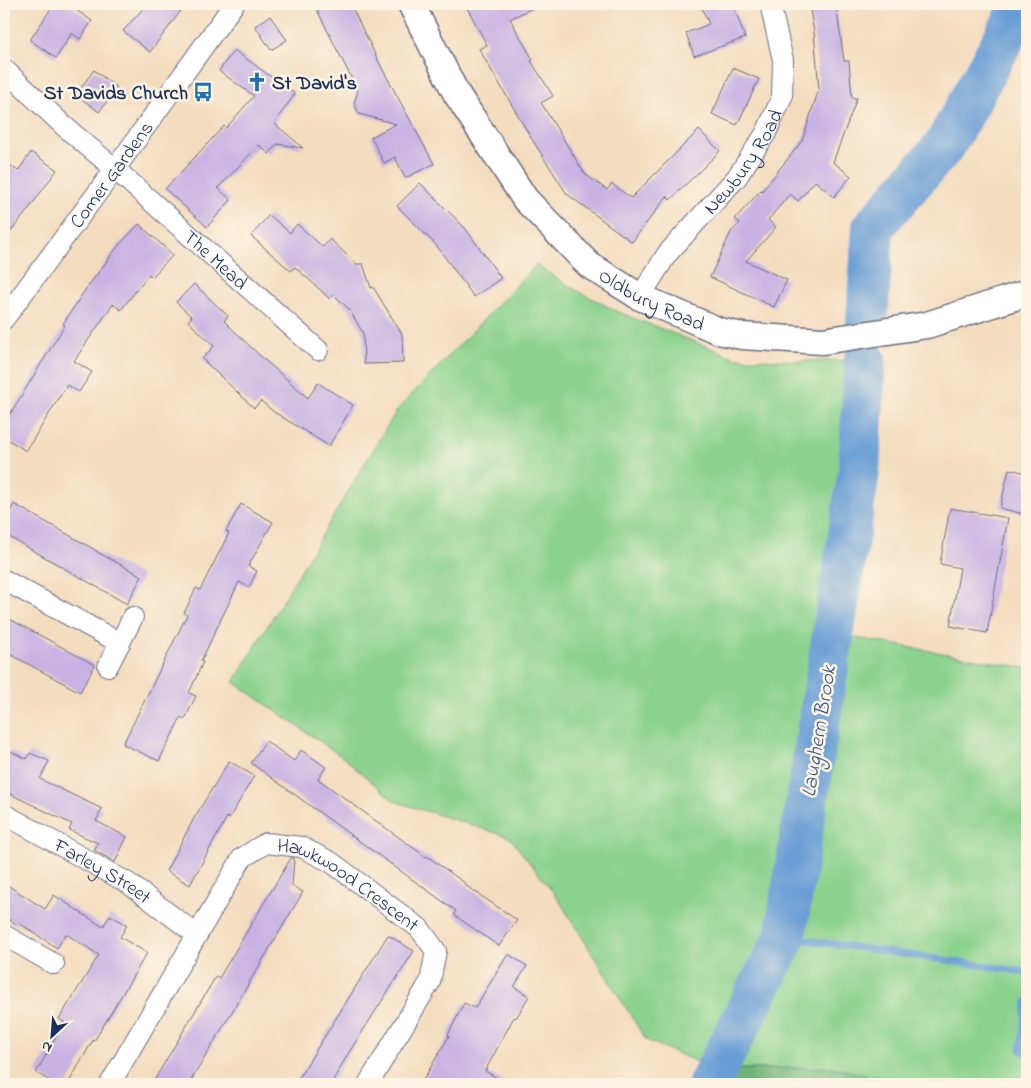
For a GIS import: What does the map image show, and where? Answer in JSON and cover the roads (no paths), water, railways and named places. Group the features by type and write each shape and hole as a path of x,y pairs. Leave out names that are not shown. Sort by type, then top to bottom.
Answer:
{"street":[{"name":"Comer Gardens","path":"7,309 115,169 234,4"},
{"name":"Oldbury Road","path":"410,4 456,93 525,199 589,265 640,296 718,331 742,336 823,341 927,325 1027,293"},
{"name":"Newbury Road","path":"640,296 667,254 737,177 766,134 782,97 783,60 770,4"},
{"name":"The Mead","path":"4,68 65,127 115,169 318,350"},
{"path":"4,580 120,643"},
{"path":"108,666 133,617"},
{"name":"Farley Street","path":"4,814 128,883 197,935"},
{"name":"Hawkwood Crescent","path":"110,1084 242,858 266,843 301,847 331,862 419,928 436,951 430,982 368,1084"},
{"path":"4,935 54,964"}],"waterway":[{"name":"Laughern Brook","path":"867,321 873,227 945,145 1023,4"},
{"name":"Laughern Brook","path":"709,1084 785,937 859,471 865,360"},
{"path":"785,937 1027,972"},
{"path":"1027,1002 1021,1050 1027,1054"}],"place":[{"name":"St David's","path":"257,82"},
{"name":"St Davids Church","path":"203,92"}]}
